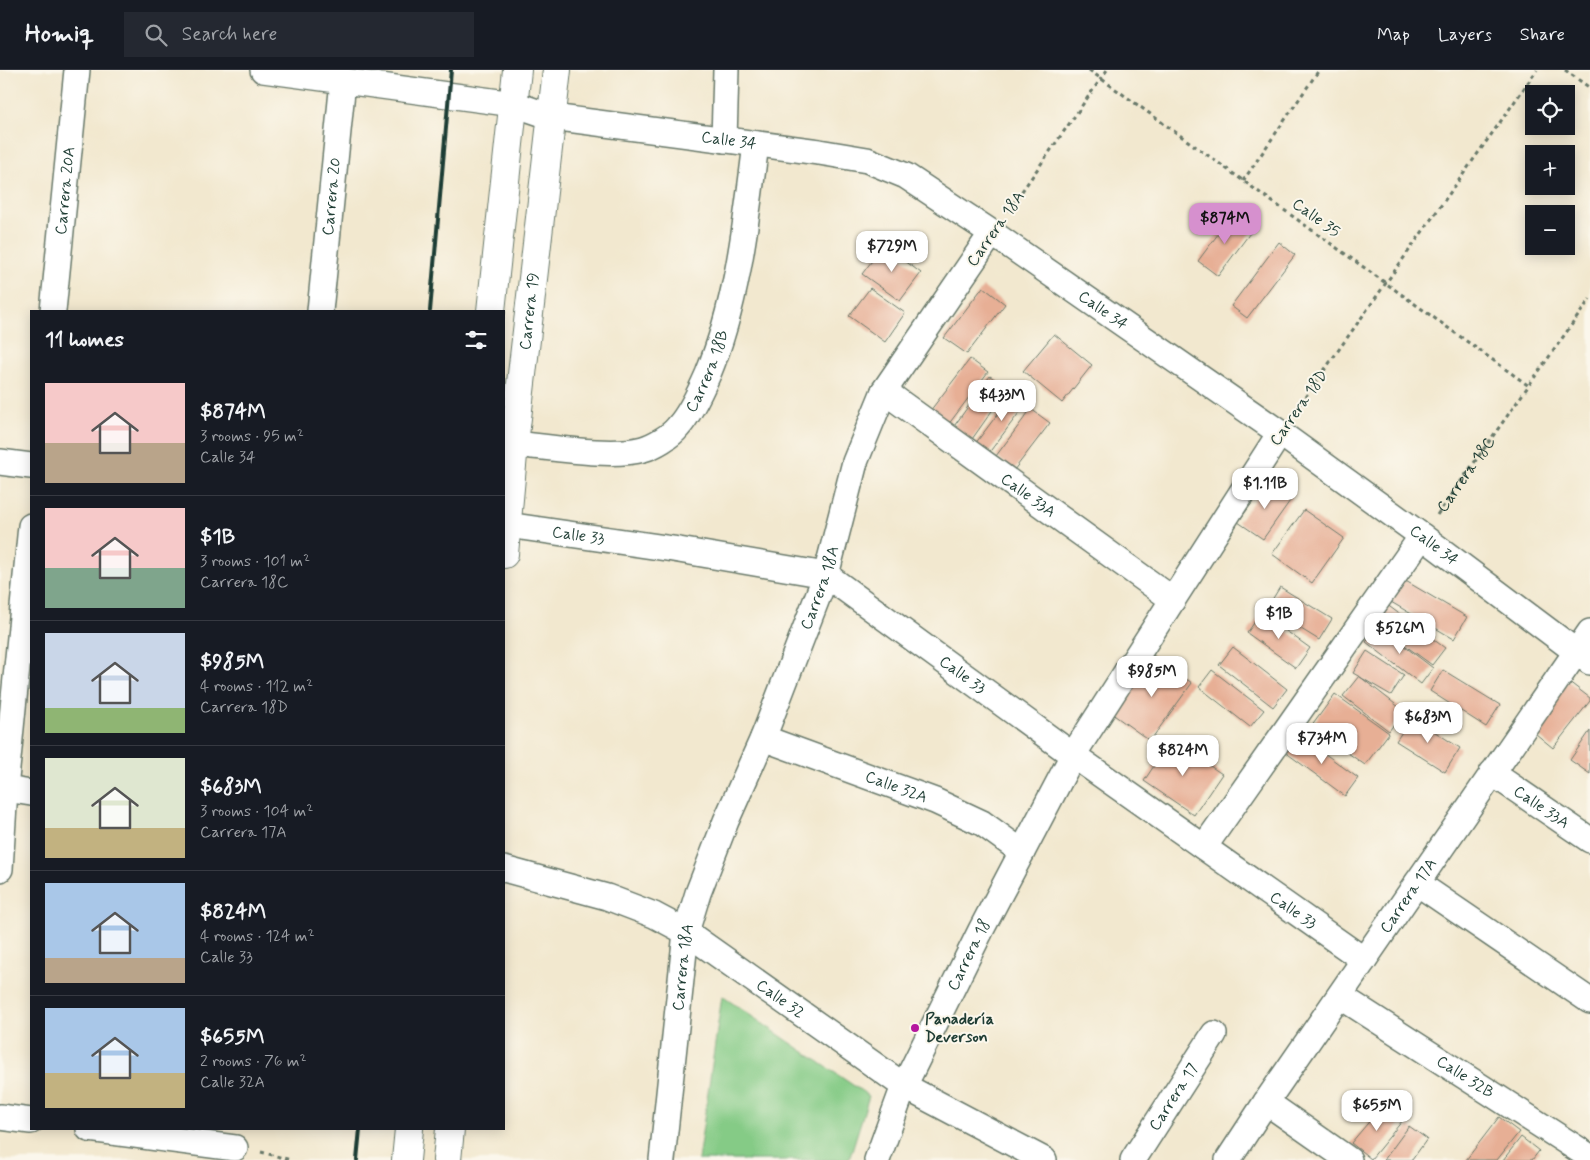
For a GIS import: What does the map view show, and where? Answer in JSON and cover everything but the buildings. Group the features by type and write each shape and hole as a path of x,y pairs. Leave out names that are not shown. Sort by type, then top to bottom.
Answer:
{"main road":[{"path":"491,310 517,70"},
{"name":"Carrera 19","path":"505,540 514,444 557,70"},
{"path":"406,1160 409,1130"},
{"path":"447,1160 450,1130"}],"street":[{"name":"Carrera 20A","path":"53,310 77,70"},
{"path":"263,70 343,81"},
{"path":"724,140 726,70"},
{"name":"Calle 34","path":"343,81 514,104 552,117 867,160 906,176 992,233 1280,433 1422,536 1585,648"},
{"name":"Carrera 20","path":"320,310 343,81"},
{"name":"Carrera 18B","path":"514,444 592,452 623,452 643,449 660,441 678,428 699,394 716,354 731,302 742,255 756,144"},
{"name":"Carrera 18A","path":"662,1160 686,932 698,893 726,821 764,738 826,575 855,462 884,391 992,233"},
{"name":"Calle 33A","path":"884,391 1172,599"},
{"name":"Carrera 18D","path":"1073,755 1280,433"},
{"path":"0,462 30,466"},
{"name":"Calle 33","path":"506,525 673,549 826,575 1073,755 1364,960"},
{"path":"0,869 3,789 30,535"},
{"path":"1204,847 1422,536"},
{"name":"Carrera 17A","path":"1228,1160 1492,773 1585,648"},
{"name":"Calle 32A","path":"764,738 935,801 982,823 1022,852"},
{"name":"Carrera 18","path":"878,1160 904,1086 981,930 1073,755"},
{"name":"Calle 33A","path":"1492,773 1590,840"},
{"path":"3,789 30,793"},
{"name":"Calle 32","path":"505,869 607,897 654,915 686,932 904,1086 1044,1160"},
{"path":"1417,883 1590,1001"},
{"name":"Calle 32B","path":"1340,996 1590,1157"},
{"name":"Carrera 17","path":"1133,1160 1214,1034"},
{"path":"1266,1102 1349,1160"},
{"path":"0,1117 30,1121"},
{"path":"98,1130 236,1145"}],"path":[{"name":"Calle 35","path":"1089,70 1529,386"},
{"name":"Carrera 18A","path":"992,233 1107,70"},
{"path":"1243,181 1319,70"},
{"name":"Carrera 18D","path":"1280,433 1537,70"},
{"path":"1565,70 1590,88"},
{"name":"Carrera 18C","path":"1422,536 1590,299"}],"green space":[{"path":"722,996 869,1096 849,1160 698,1160"}],"railway":[{"path":"430,310 451,70"},
{"path":"357,1160 360,1130"}],"place":[{"name":"Panadería Deverson","path":"915,1028"}]}
